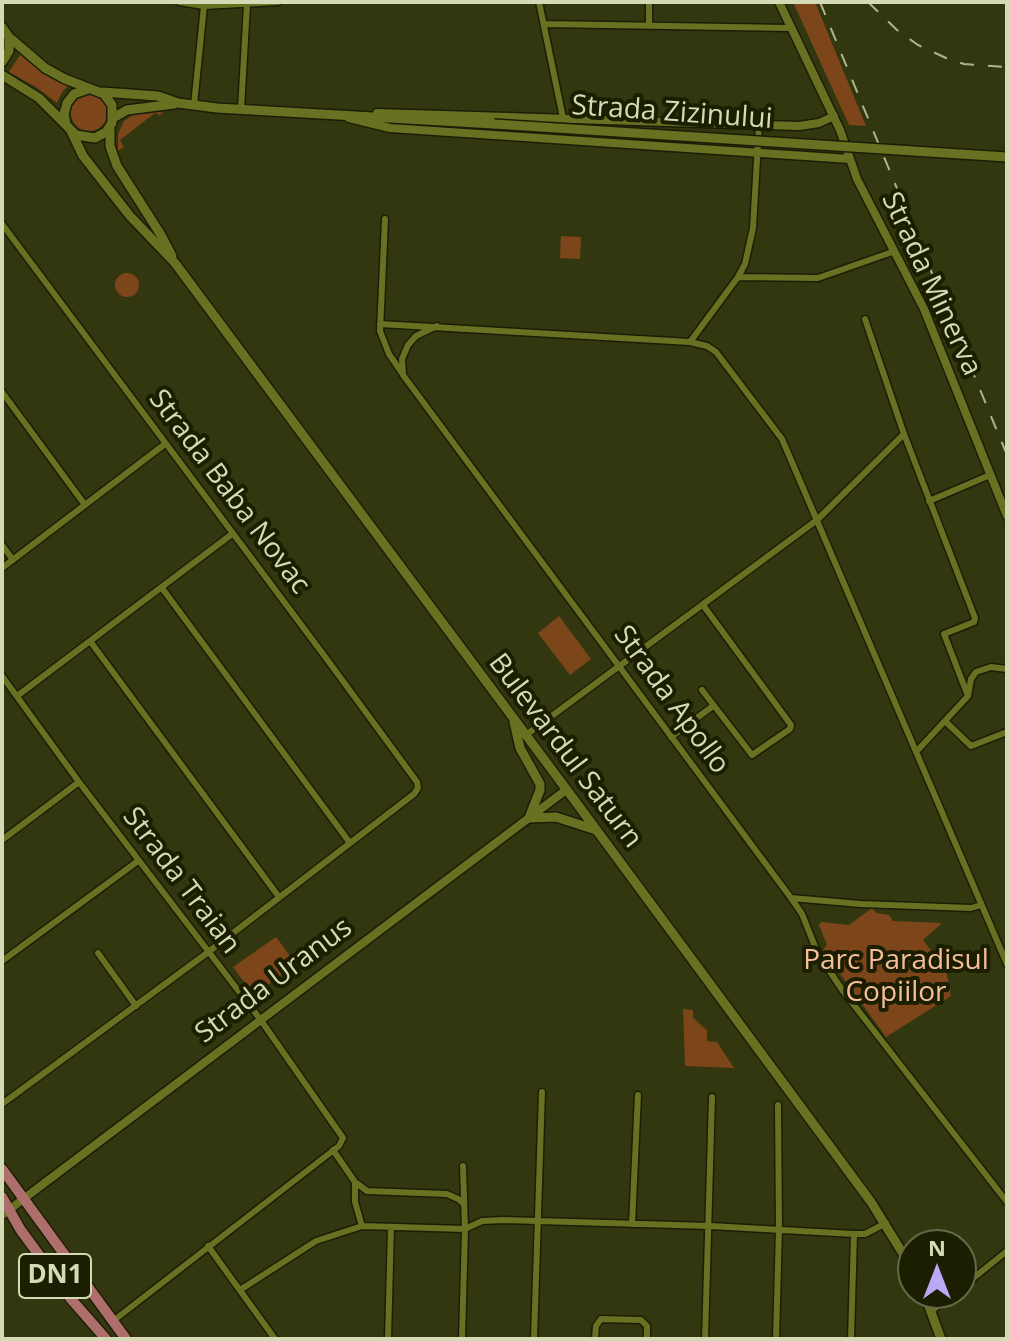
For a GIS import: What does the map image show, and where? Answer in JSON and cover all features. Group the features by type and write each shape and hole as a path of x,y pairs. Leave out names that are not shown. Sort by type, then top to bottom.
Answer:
{"main road":[{"name":"Strada Zizinului","path":"2,27 9,37 45,68 65,79 97,91 158,96 178,103 1007,157"},
{"path":"2,62 9,51 9,37"},
{"name":"Bulevardul Saturn","path":"2,75 39,98 68,128 83,156 130,216 175,263 886,1223 897,1242"},
{"path":"80,91 97,91 112,105 111,122 101,136 88,139 68,128 65,108 70,98 80,91"},
{"name":"Strada Zizinului","path":"111,122 127,110 178,103"},
{"name":"Bulevardul Saturn","path":"111,122 110,146 117,166 175,263"},
{"path":"514,720 520,748 540,784 529,818 556,817 596,830"},
{"name":"DN1","path":"2,1169 126,1339"},
{"name":"DN1","path":"2,1197 6,1212 71,1299 106,1339"},
{"path":"931,1311 941,1339"}],"street":[{"path":"179,2 204,6 277,2"},
{"path":"539,2 563,118"},
{"path":"649,2 649,26"},
{"name":"Strada Minerva","path":"779,2 834,116 857,179 924,309 1007,516"},
{"path":"241,109 247,5"},
{"path":"194,105 204,6"},
{"path":"545,24 790,28"},
{"name":"Strada Zizinului","path":"333,115 412,113 759,125 811,125 834,116"},
{"name":"Strada Zizinului","path":"333,115 390,128 850,159"},
{"path":"758,152 759,125"},
{"name":"Strada Zizinului","path":"690,342 738,277 749,249 758,152"},
{"name":"Strada Apollo","path":"385,219 380,324 389,354 791,898 802,914 818,954 843,991 1007,1202"},
{"name":"Strada Baba Novac","path":"2,224 417,782 416,792 350,843"},
{"path":"738,277 818,278 895,251"},
{"path":"865,319 904,434 975,618 974,622 944,634 968,696"},
{"path":"380,324 690,342 716,352 782,439 1007,963"},
{"path":"403,375 402,359 408,345 416,336 437,326"},
{"path":"2,392 85,505"},
{"path":"526,735 817,520 904,434"},
{"path":"2,568 165,444"},
{"path":"929,501 990,475"},
{"path":"17,696 232,534"},
{"path":"2,545 13,560"},
{"path":"2,1104 350,843 162,588"},
{"path":"702,690 752,755 790,729 791,725 703,605"},
{"path":"90,641 279,897"},
{"path":"916,752 968,696 971,679 976,672 991,667 1007,669"},
{"name":"Strada Traian","path":"2,676 207,953 260,1019 341,1134 342,1142 333,1150"},
{"path":"671,737 713,706"},
{"path":"946,722 971,746 1007,732"},
{"path":"2,840 79,782"},
{"name":"Strada Uranus","path":"6,1212 566,790"},
{"path":"2,961 138,861"},
{"path":"791,898 908,906 971,908 981,905"},
{"path":"98,953 136,1006"},
{"path":"534,1339 542,1092"},
{"path":"632,1224 638,1095"},
{"path":"705,1339 712,1097"},
{"path":"776,1339 778,1105"},
{"path":"113,1321 333,1150 355,1182 367,1191 447,1194 464,1204"},
{"path":"462,1339 463,1166"},
{"path":"355,1182 355,1202 362,1226"},
{"path":"240,1290 316,1241 362,1226 465,1229 491,1220 865,1234 886,1223"},
{"path":"388,1339 391,1227"},
{"path":"851,1339 854,1234"},
{"path":"208,1246 275,1339"},
{"path":"977,1275 1007,1251"},
{"path":"595,1339 596,1326 601,1319 645,1322 647,1339"}],"green space":[{"path":"793,2 815,2 866,126 849,125"},
{"path":"20,55 69,85 57,103 9,72"},
{"path":"89,95 102,100 107,113 102,126 89,131 76,126 71,113 76,100"},
{"path":"139,111 163,113 155,113 120,140 124,147 118,151 118,134 124,121"},
{"path":"561,236 581,237 580,259 560,258"},
{"path":"127,273 135,277 139,285 135,293 127,297 119,293 115,285 119,277"},
{"path":"559,616 591,659 570,675 538,633"},
{"name":"Parc Paradisul Copiilor","path":"872,908 876,913 889,915 893,921 942,923 923,940 946,970 951,996 886,1037 823,950 827,945 819,925 821,922 849,925"},
{"path":"276,937 296,964 254,995 233,967"},
{"path":"683,1009 693,1010 693,1018 707,1030 707,1041 717,1042 734,1068 685,1066"}],"railway":[{"path":"820,2 1007,455"},
{"path":"868,2 918,45 964,64 1007,67"}]}
